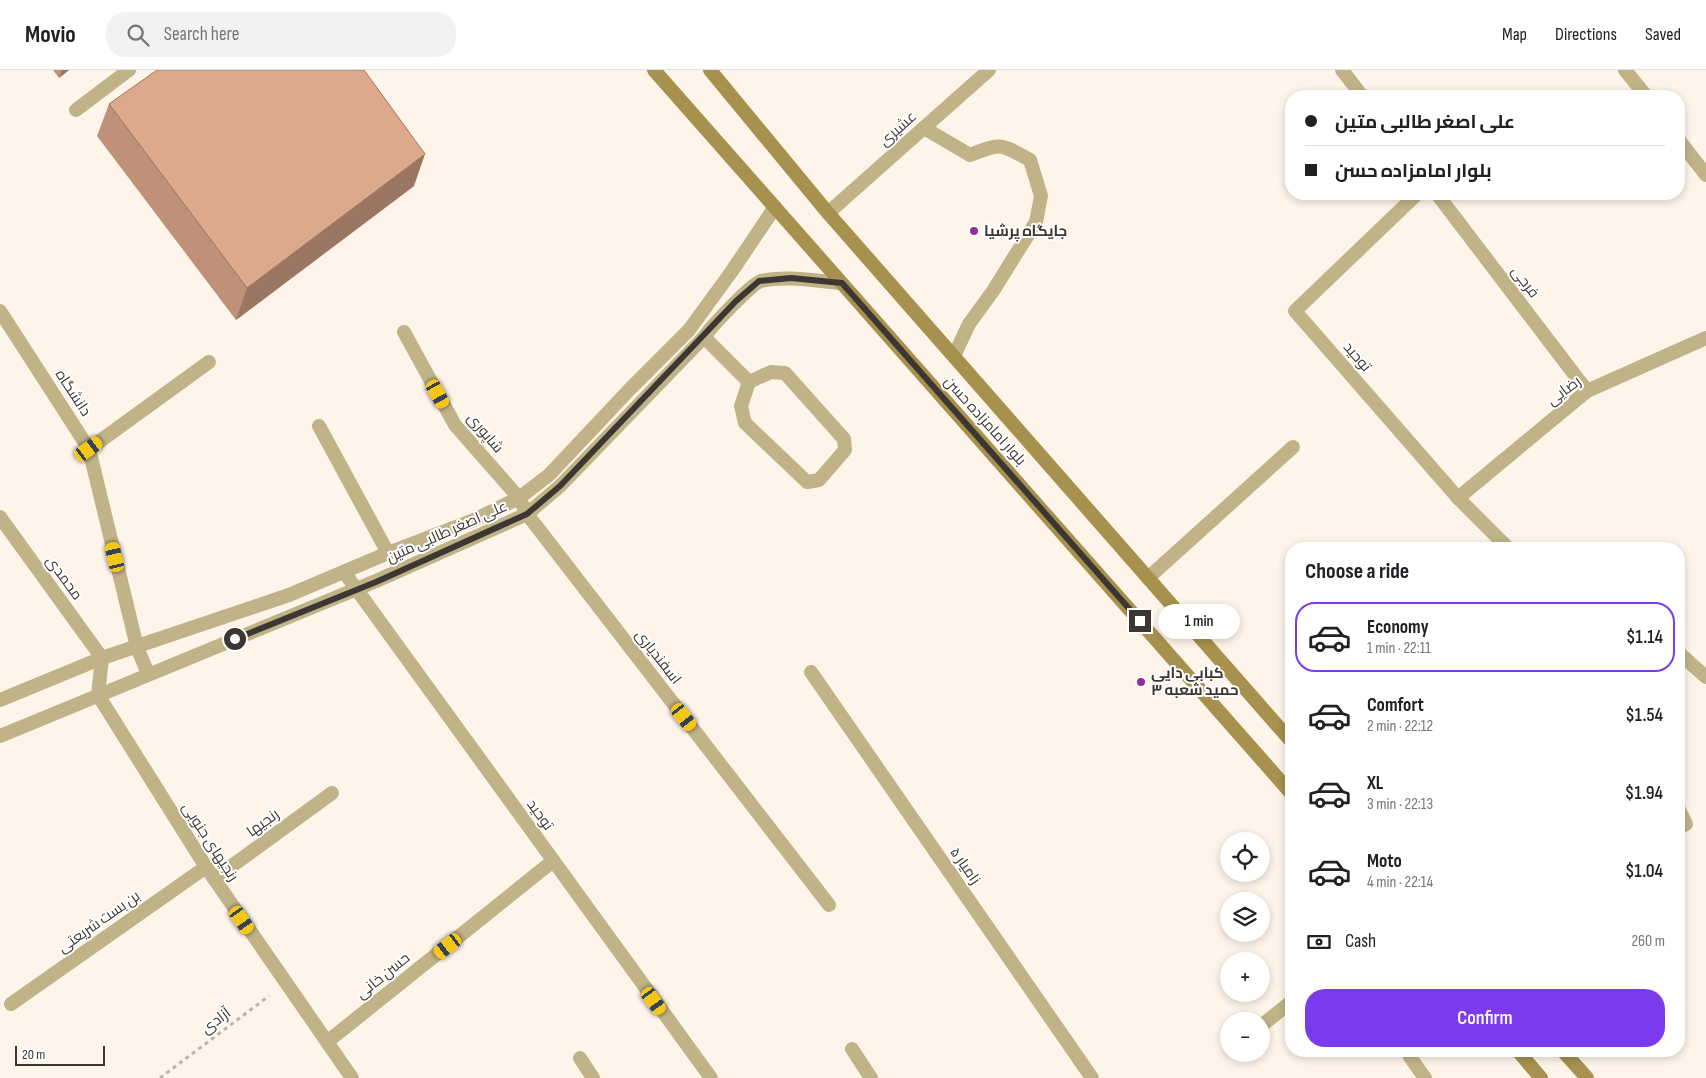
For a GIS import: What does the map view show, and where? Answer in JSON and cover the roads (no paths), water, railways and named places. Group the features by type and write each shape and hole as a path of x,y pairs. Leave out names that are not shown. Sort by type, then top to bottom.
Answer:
{"main road":[{"name":"بلوار امامزاده حسن","path":"654,70 1285,786"},
{"name":"بلوار امامزاده حسن","path":"710,70 828,213 1285,734"},
{"path":"1523,1057 1541,1078"},
{"path":"1568,1057 1587,1078"}],"street":[{"path":"76,110 129,70"},
{"name":"عشیری","path":"828,213 989,70"},
{"path":"1342,70 1357,90"},
{"path":"1625,70 1641,90"},
{"path":"924,128 970,155 990,147 1003,145 1030,160 1041,196 1036,222 1003,276 969,324 954,356"},
{"path":"1685,148 1706,175"},
{"name":"توحید","path":"1411,200 1295,311 1458,498 1503,542"},
{"name":"فرجی","path":"1442,200 1588,391"},
{"name":"علی اصغر طالبی متین","path":"0,700 102,658 289,595 388,553 474,520 519,498 549,475 689,330 775,207"},
{"name":"علی اصغر طالبی متین","path":"0,736 356,589 527,514 560,486 704,337 736,301 759,281 791,278 842,283"},
{"name":"دانشگاه","path":"0,310 89,449 137,647 148,674"},
{"name":"شاپوری","path":"404,332 455,425 519,498"},
{"path":"704,337 749,382"},
{"name":"رضایی","path":"1458,498 1588,391 1706,338"},
{"path":"89,449 209,362"},
{"path":"771,372 785,373 844,439 845,450 819,480 807,482 745,423 741,406 749,382 771,372"},
{"path":"319,426 388,553"},
{"path":"1148,578 1293,447"},
{"name":"اسفندیاری","path":"519,498 527,514 829,905"},
{"name":"محمدی","path":"0,517 102,658"},
{"name":"توحید","path":"344,572 711,1078"},
{"path":"98,694 102,658"},
{"path":"1685,658 1706,677"},
{"name":"زامیار ۵","path":"811,672 1092,1078"},
{"name":"رنجیهای جنوبی","path":"98,694 206,867 352,1078"},
{"name":"رنجیها","path":"214,879 332,793"},
{"name":"حسن خانی","path":"327,1042 553,861"},
{"name":"بن بست شریعتی","path":"11,1004 206,867"},
{"path":"1270,1019 1285,1007"},
{"path":"852,1049 871,1078"},
{"path":"1410,1057 1425,1078"},
{"path":"580,1058 594,1078"}],"place":[{"name":"جایگاه پرشیا","path":"974,231"},
{"name":"کبابی دایی حمید شعبه ۳","path":"1141,682"}]}
